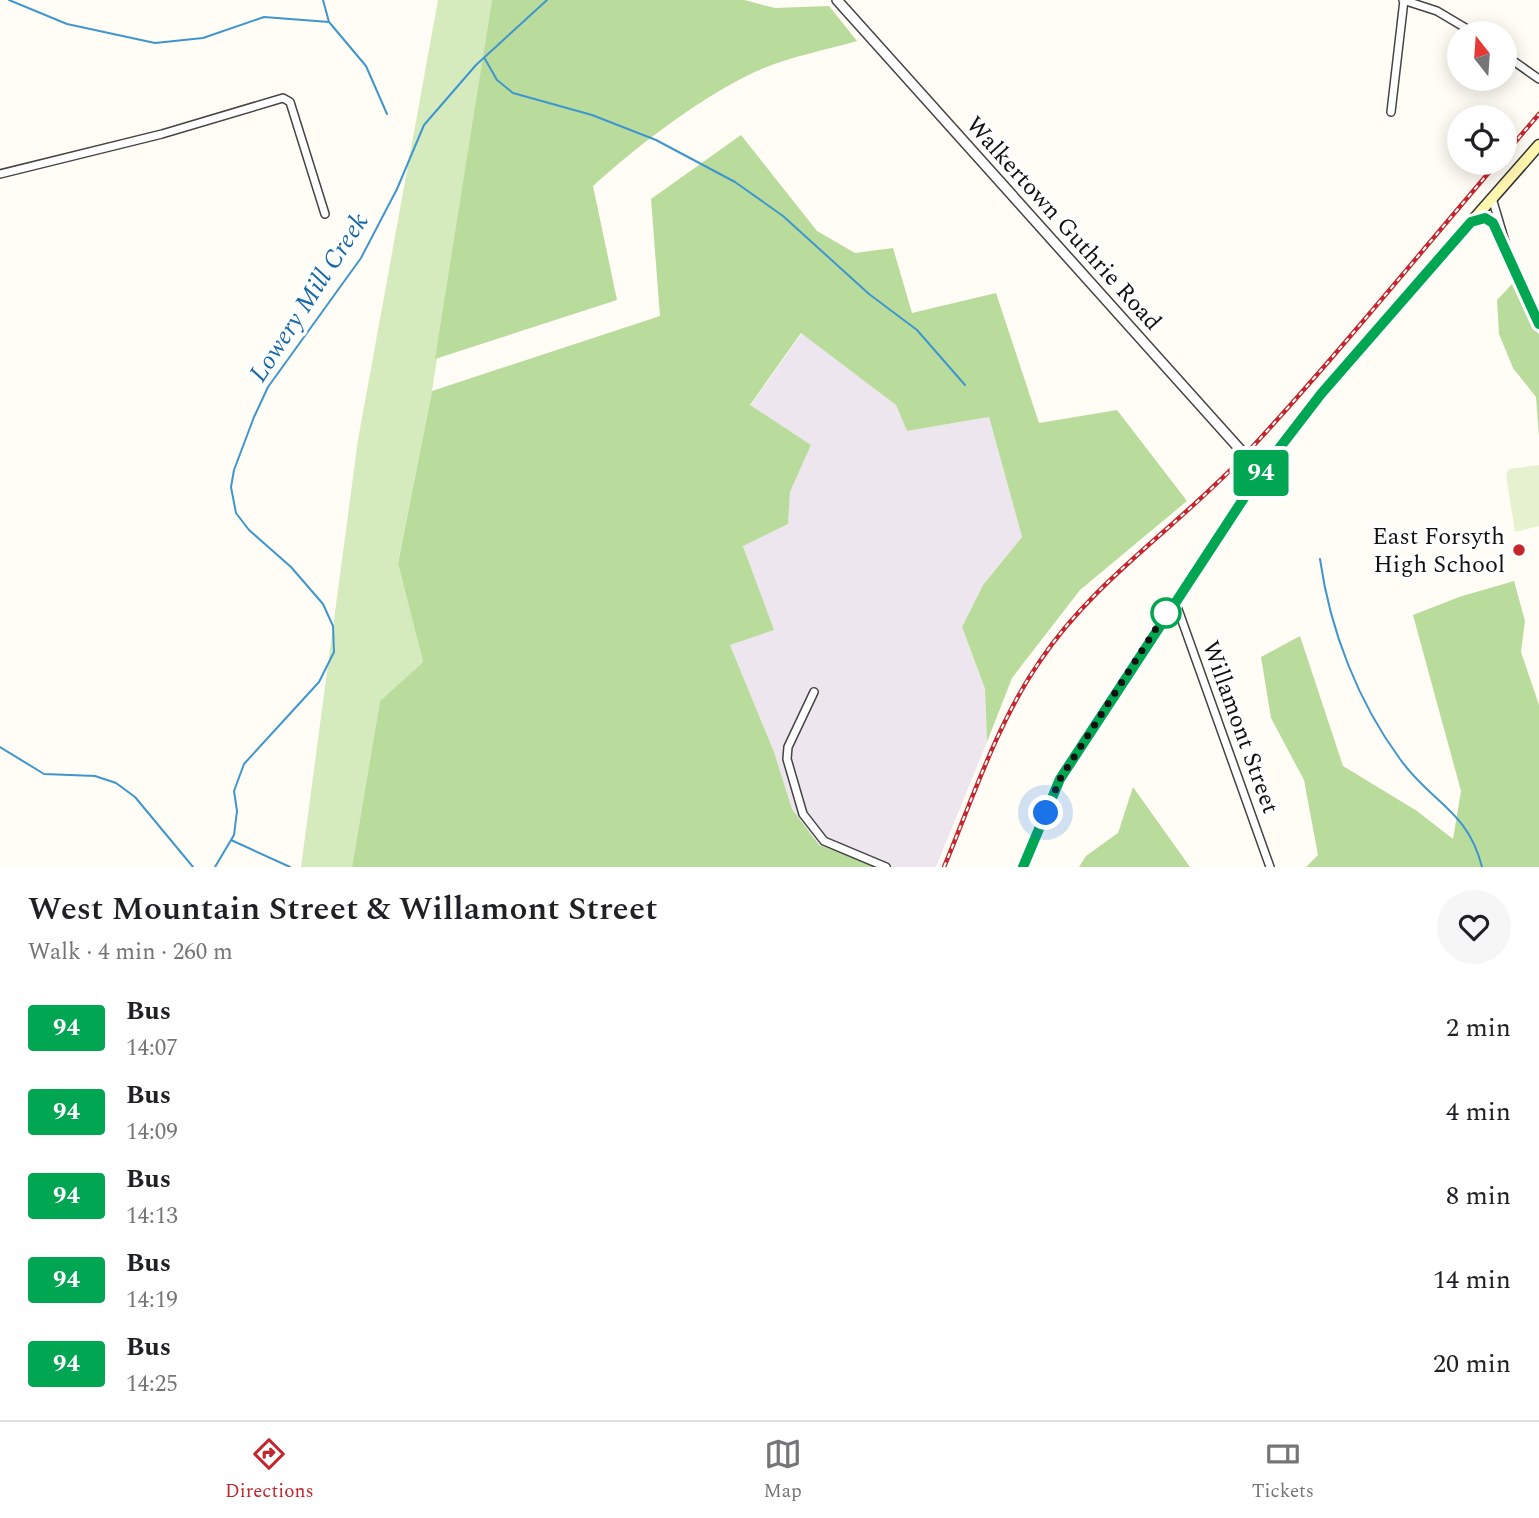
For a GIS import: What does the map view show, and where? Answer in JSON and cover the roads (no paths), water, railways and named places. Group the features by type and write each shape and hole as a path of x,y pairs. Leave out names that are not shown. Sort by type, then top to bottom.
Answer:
{"main road":[{"path":"1023,867 1060,779 1261,472 1321,394 1539,146"}],"street":[{"name":"Walkertown Guthrie Road","path":"837,0 1261,472"},
{"path":"1391,112 1404,0 1437,11 1454,21"},
{"path":"1517,63 1539,79"},
{"path":"0,174 180,129 283,98 290,102 326,214"},
{"path":"1492,198 1502,238 1519,285 1539,324"},
{"path":"1471,222 1488,219 1502,238"},
{"name":"Willamont Street","path":"1175,600 1270,867"},
{"path":"814,692 788,747 788,760 803,814 824,841 886,867"}],"waterway":[{"path":"9,0 67,24 155,43 203,38 264,17 329,22"},
{"name":"Lowery Mill Creek","path":"323,0 329,22 366,66 387,114"},
{"name":"Lowery Mill Creek","path":"215,867 234,835 237,811 234,791 244,764 319,682 334,652 333,626 323,604 291,567 249,530 236,513 231,487 234,470 254,417 268,387 361,258 397,189 424,125 476,65 547,0"},
{"path":"485,59 497,80 513,93 592,115 656,140 735,182 783,216 869,294 917,330 965,385"},
{"path":"1320,559 1339,638 1371,714 1412,774 1468,832 1482,867"},
{"path":"0,747 44,774 95,776 116,783 135,797 193,867"},
{"path":"231,840 290,867"}],"railway":[{"path":"1517,140 1539,114"},
{"path":"944,867 998,735 1025,685 1062,632 1111,579 1245,455 1487,175"}],"place":[{"name":"East Forsyth High School","path":"1519,550"}]}
